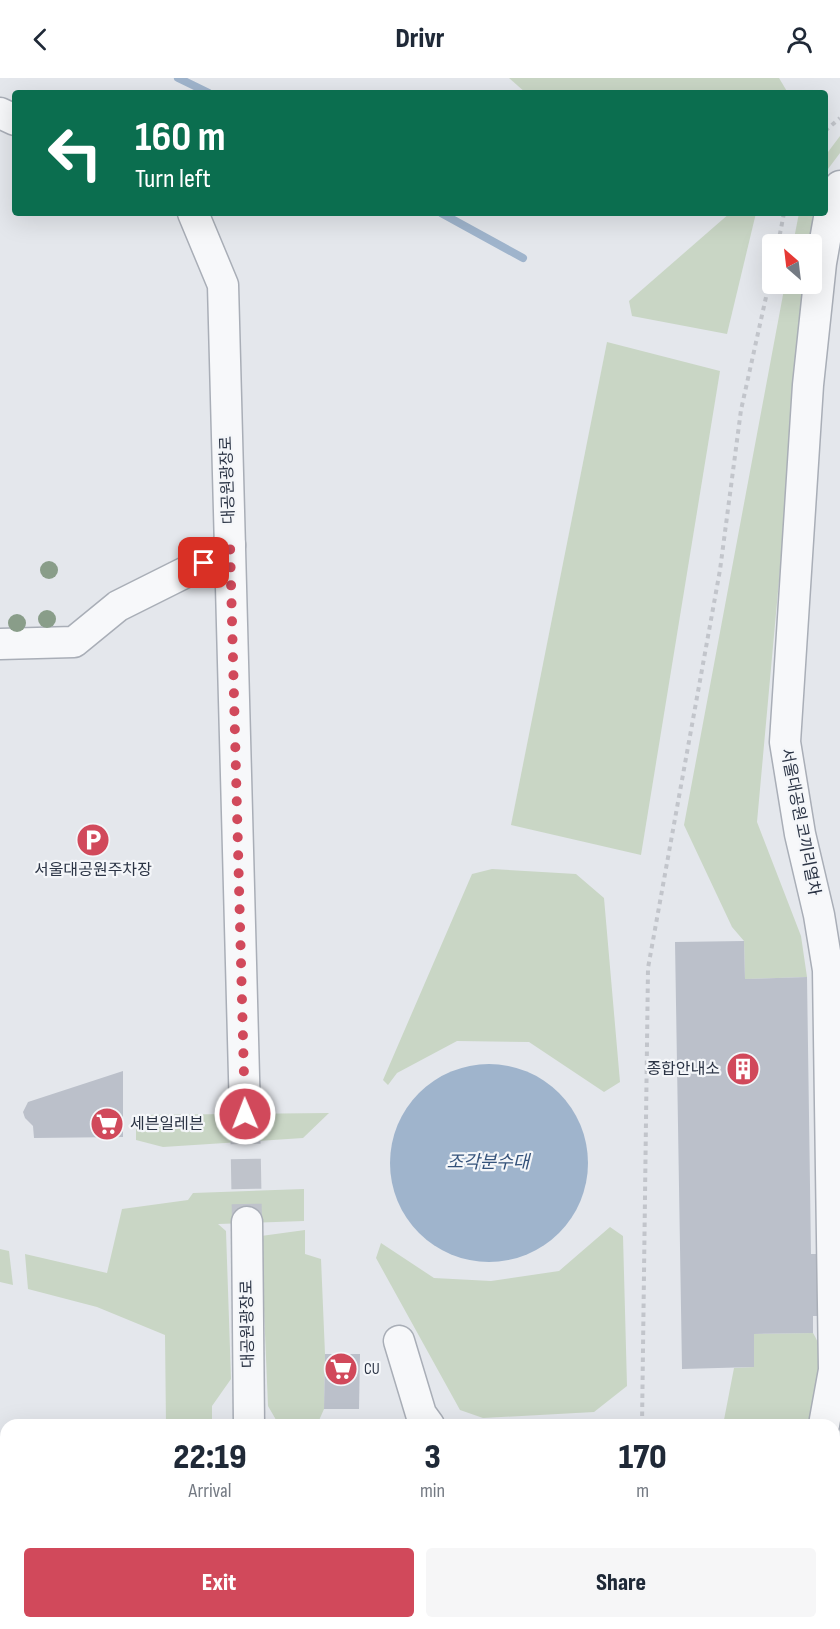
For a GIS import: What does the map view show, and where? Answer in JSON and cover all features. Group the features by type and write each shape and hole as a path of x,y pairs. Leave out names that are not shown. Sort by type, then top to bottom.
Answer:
{"street":[{"name":"서울대공원 코끼리열차","path":"825,1419 834,1370 828,970 819,915 800,834 785,742 808,385 821,263 832,201 840,186"},
{"name":"대공원광장로","path":"194,216 223,285 245,1114"},
{"path":"0,644 74,642 118,606 204,563 230,545"},
{"name":"대공원광장로","path":"247,1222 249,1419"},
{"path":"399,1341 421,1414 425,1419"}],"path":[{"path":"828,128 840,118"},
{"path":"780,234 783,216"},
{"path":"642,1419 648,968 720,570 741,410 767,294"}],"green space":[{"path":"509,78 779,78 786,90 523,90"},
{"path":"840,136 840,153 828,169 828,152"},
{"path":"727,216 755,216 727,334 632,316 629,301"},
{"path":"798,216 813,216 811,234 795,234"},
{"path":"783,294 805,294 757,822 801,936 807,977 745,979 744,941 732,927 684,825"},
{"path":"607,342 720,371 641,855 511,825"},
{"path":"492,869 576,874 604,898 620,1082 604,1092 529,1042 457,1041 397,1073 388,1085 383,1080 472,874"},
{"path":"329,1113 303,1138 163,1147 136,1140 136,1115"},
{"path":"304,1189 304,1221 218,1224 226,1231 231,1379 212,1406 212,1419 166,1419 165,1335 97,1307 28,1289 25,1254 107,1273 122,1209 188,1200 193,1193"},
{"path":"610,1227 623,1236 627,1386 594,1412 483,1418 460,1410 376,1258 381,1243 434,1278 491,1281 559,1271"},
{"path":"305,1230 305,1254 321,1259 325,1354 324,1409 320,1419 276,1419 268,1406 261,1236"},
{"path":"0,1249 9,1251 13,1285 0,1282"},
{"path":"813,1333 819,1344 823,1367 812,1419 724,1419 734,1368 754,1367 754,1334"}],"water":[{"name":"조각분수대","path":"489,1064 518,1068 536,1076 559,1093 576,1116 584,1134 588,1163 584,1192 576,1210 559,1233 536,1250 518,1258 489,1262 460,1258 442,1250 419,1233 402,1210 394,1192 390,1163 394,1134 402,1116 419,1093 442,1076 460,1068"}],"building":[{"name":"종합안내소","path":"744,941 745,979 807,977 811,1254 828,1254 828,1316 813,1316 813,1333 754,1334 754,1367 682,1369 675,942"},
{"path":"123,1071 123,1137 34,1138 33,1126 25,1118 23,1112 28,1102"},
{"path":"325,1354 360,1354 359,1409 324,1409"}],"waterway":[{"path":"178,78 203,90"},
{"path":"446,216 523,258"}],"tunnel":[{"path":"245,1114 247,1222"}],"place":[{"name":"서울대공원주차장","path":"93,840"},
{"name":"종합안내소","path":"743,1069"},
{"name":"세븐일레븐","path":"107,1124"},
{"name":"CU","path":"341,1369"}],"route":[{"path":"204,563 230,545 245,1114"}]}
